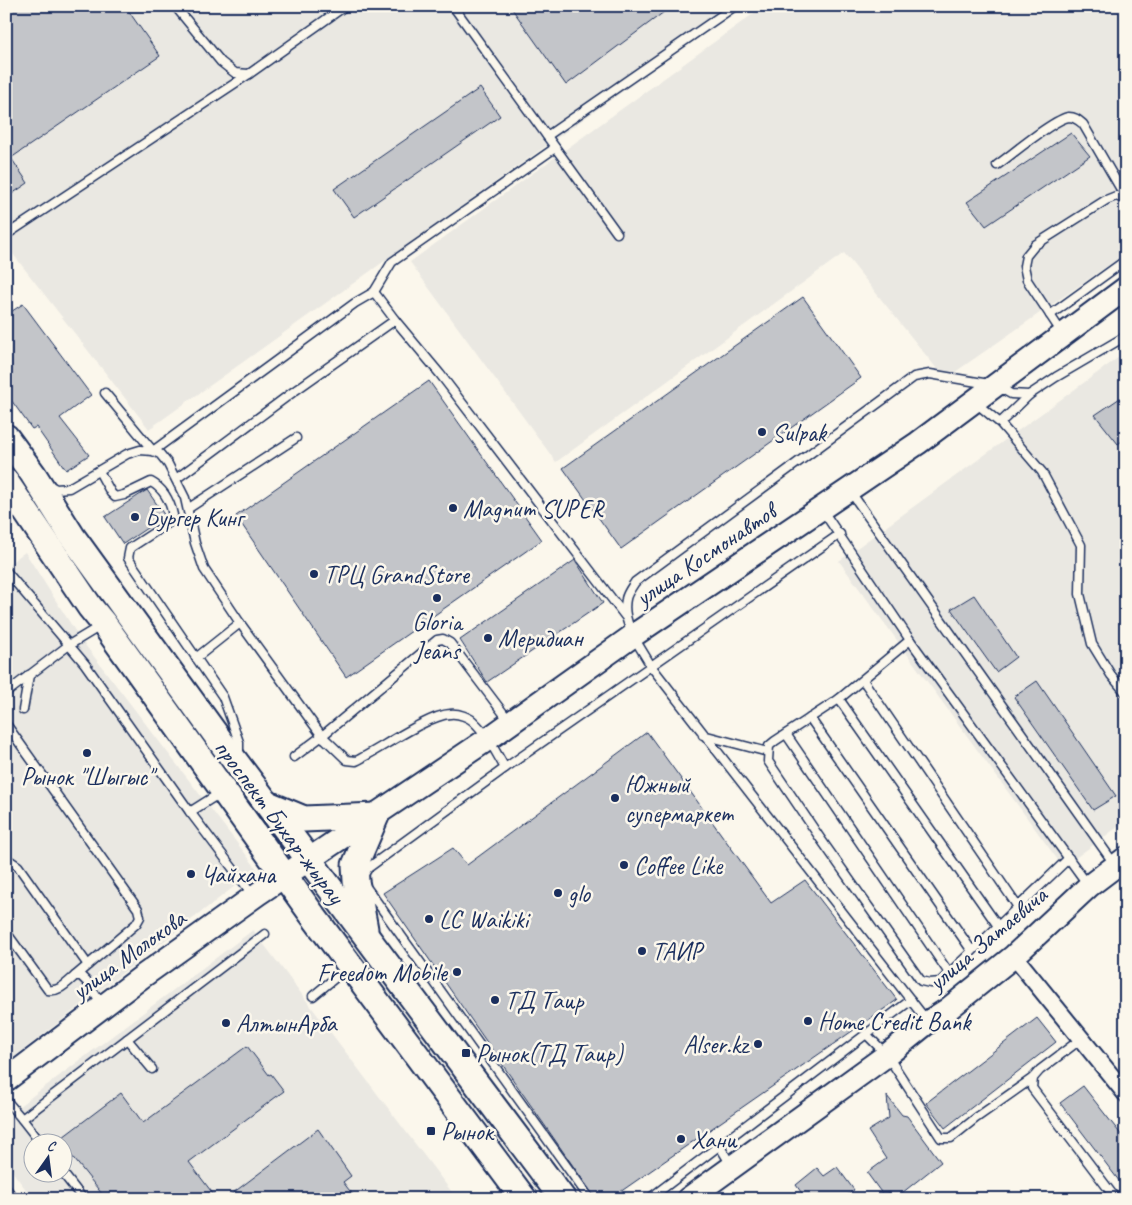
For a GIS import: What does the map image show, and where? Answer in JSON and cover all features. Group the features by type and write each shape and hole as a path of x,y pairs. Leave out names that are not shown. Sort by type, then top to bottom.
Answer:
{"main road":[{"name":"проспект Бухар-жырау","path":"6,436 33,474 72,536 238,766 562,1199"},
{"path":"8,485 33,474"},
{"name":"проспект Бухар-жырау","path":"8,485 90,607 350,966 524,1199"},
{"path":"268,804 304,819 376,816 354,865 367,936"}],"street":[{"name":"улица Космонавтов","path":"285,876 511,723 629,626 821,508 918,443 1063,335 1124,294"},
{"name":"улица Затаевича","path":"688,1199 887,1055 928,1022 947,1010 1014,956 1090,886 1121,862"},
{"name":"улица Молокова","path":"10,1073 285,876"},
{"path":"1014,956 1126,1094"}],"lane":[{"path":"175,6 221,62 235,73 249,74"},
{"path":"6,235 249,74 345,6"},
{"path":"453,6 617,233"},
{"path":"547,136 735,6"},
{"path":"996,165 1055,123 1067,117 1076,118 1083,124 1126,199"},
{"path":"153,451 356,303 374,292 392,262 555,148"},
{"path":"1063,335 1028,280 1024,266 1026,256 1035,245 1106,200 1116,196 1126,199"},
{"path":"1050,315 1126,260"},
{"path":"374,292 440,374 629,626 651,666 703,735 928,1022"},
{"path":"176,478 292,392 395,320"},
{"path":"1000,423 1029,395 1126,336"},
{"path":"629,626 626,597 635,582 914,377 930,374 995,386 1011,394 1029,395"},
{"path":"105,393 153,451"},
{"path":"974,401 1000,423 1042,472 1081,545 1080,594 1092,644 1126,693"},
{"path":"189,508 296,438"},
{"path":"33,474 56,489 69,488 127,454 140,450 153,451 160,454 176,478 189,508 195,543 204,569 240,623 322,736 347,760 356,761 434,718 450,714 462,716 474,722 488,739 505,768"},
{"path":"99,471 115,497 124,495 151,482 159,486 167,496 173,515 170,522 130,548 128,558 223,697 239,742 238,766"},
{"path":"849,489 1121,862"},
{"path":"821,508 910,640 1090,886"},
{"path":"590,1199 364,884 363,876 368,868 505,768 840,534"},
{"path":"6,571 85,664 190,812 254,897"},
{"path":"196,658 240,623"},
{"path":"6,693 69,645 104,624"},
{"path":"294,757 437,640 443,639 450,643 511,723"},
{"path":"910,640 839,699 769,746 768,761 787,792 921,981 930,984 940,982 1069,858"},
{"path":"23,710 29,675"},
{"path":"863,680 1018,907"},
{"path":"839,699 998,926"},
{"path":"810,718 972,951"},
{"path":"6,724 138,909 140,917 136,924 75,976 53,991 48,990 6,932"},
{"path":"786,734 949,973"},
{"path":"703,735 768,752"},
{"path":"190,812 223,790"},
{"path":"7,857 18,866 88,964"},
{"path":"22,1119 265,934"},
{"path":"313,996 350,966"},
{"path":"75,976 81,976 87,982 103,1007"},
{"path":"649,1199 911,1000"},
{"path":"866,1034 887,1055 941,1138 951,1138 1033,1078 1040,1070 1081,1039"},
{"path":"127,1039 152,1069"},
{"path":"1033,1078 1032,1088 1116,1199"},
{"path":"6,1100 32,1132"},
{"path":"719,1145 732,1166"},
{"path":"70,1182 83,1199"},
{"path":"6,1188 14,1199"}],"shaded area":[{"path":"6,6 742,6 149,429 6,245"},
{"path":"764,6 1126,6 1126,253 945,379 844,253 556,462 410,262"},
{"path":"1126,352 1126,821 1063,867 839,561"},
{"name":"Рынок \"Шыгыс\"","path":"25,552 79,637 257,869 6,1063 6,566"},
{"name":"АлтынАрба","path":"253,930 457,1199 33,1199 6,1163 6,1116"}],"building":[{"path":"6,6 125,6 160,56 11,158 28,183 6,198"},
{"path":"510,6 672,6 566,85"},
{"path":"480,88 500,116 354,217 334,189"},
{"path":"1071,133 1090,156 986,226 967,202"},
{"path":"803,297 861,378 621,549 563,468"},
{"path":"23,304 91,395 60,418 89,455 66,470 36,427 32,429 6,393 6,315"},
{"path":"429,381 542,540 346,677 236,516"},
{"path":"1126,394 1126,438 1118,444 1095,415"},
{"name":"Бургер Кинг","path":"147,490 165,516 123,544 105,517"},
{"path":"575,560 603,603 487,682 460,640"},
{"path":"974,595 1016,657 996,672 951,609"},
{"path":"1037,681 1116,796 1093,810 1014,697"},
{"name":"ТАИР","path":"647,732 771,903 805,880 897,1000 610,1199 596,1199 383,893 453,848 467,865"},
{"path":"1037,1018 1056,1042 945,1128 926,1103"},
{"path":"247,1046 284,1091 189,1162 217,1199 106,1199 72,1156 72,1132 70,1132 121,1093 143,1123"},
{"path":"1083,1086 1126,1141 1126,1190 1060,1103"},
{"path":"887,1096 902,1115 907,1116 941,1162 902,1193 904,1199 894,1199 889,1192 883,1195 867,1173 886,1159 868,1131 889,1118"},
{"path":"318,1129 351,1176 343,1182 356,1199 225,1199"},
{"path":"837,1167 854,1190 843,1199 806,1199 796,1185 817,1168 824,1176"}],"place":[{"name":"Sulpak","path":"762,432"},
{"name":"Magnum SUPER","path":"453,508"},
{"name":"Бургер Кинг","path":"135,517"},
{"name":"ТРЦ GrandStore","path":"314,574"},
{"name":"Gloria Jeans","path":"437,598"},
{"name":"Меридиан","path":"488,638"},
{"name":"Рынок \"Шыгыс\"","path":"87,753"},
{"name":"Южный супермаркет","path":"615,798"},
{"name":"Coffee Like","path":"624,865"},
{"name":"Чайхана","path":"191,874"},
{"name":"glo","path":"558,893"},
{"name":"LC Waikiki","path":"429,919"},
{"name":"ТАИР","path":"642,951"},
{"name":"Freedom Mobile","path":"457,972"},
{"name":"ТД Таир","path":"495,1000"},
{"name":"Home Credit Bank","path":"808,1021"},
{"name":"АлтынАрба","path":"226,1023"},
{"name":"Alser.kz","path":"758,1044"},
{"name":"Рынок(ТД Таир)","path":"466,1053"},
{"name":"Рынок","path":"431,1131"},
{"name":"Хани","path":"681,1139"}]}
